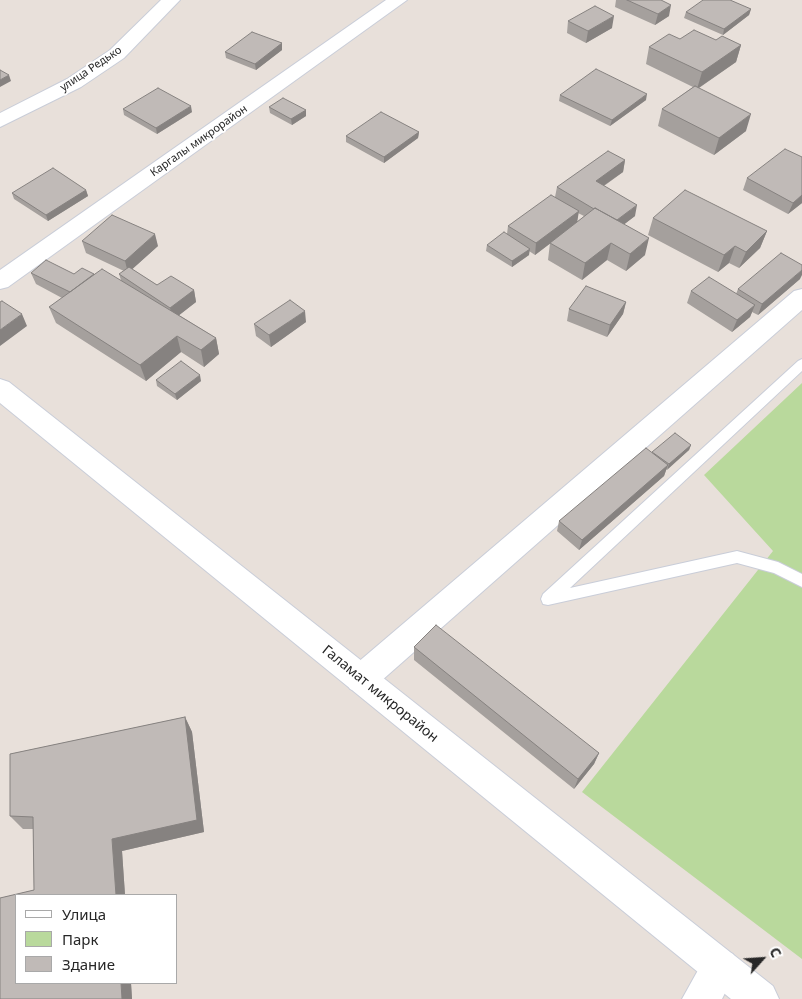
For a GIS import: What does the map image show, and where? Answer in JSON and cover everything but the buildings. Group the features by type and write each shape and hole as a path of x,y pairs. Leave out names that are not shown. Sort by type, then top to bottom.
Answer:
{"street":[{"name":"улица Редько","path":"0,121 74,83 116,54 171,0"},
{"name":"Каргалы микрорайон","path":"0,281 398,0"},
{"path":"361,679 802,297"},
{"name":"Галамат микрорайон","path":"0,389 760,999"},
{"path":"701,999 720,967"}],"lane":[{"path":"802,364 548,599 737,557 778,568 802,581"}],"green space":[{"path":"802,383 802,959 582,792 773,551 704,475"}]}
